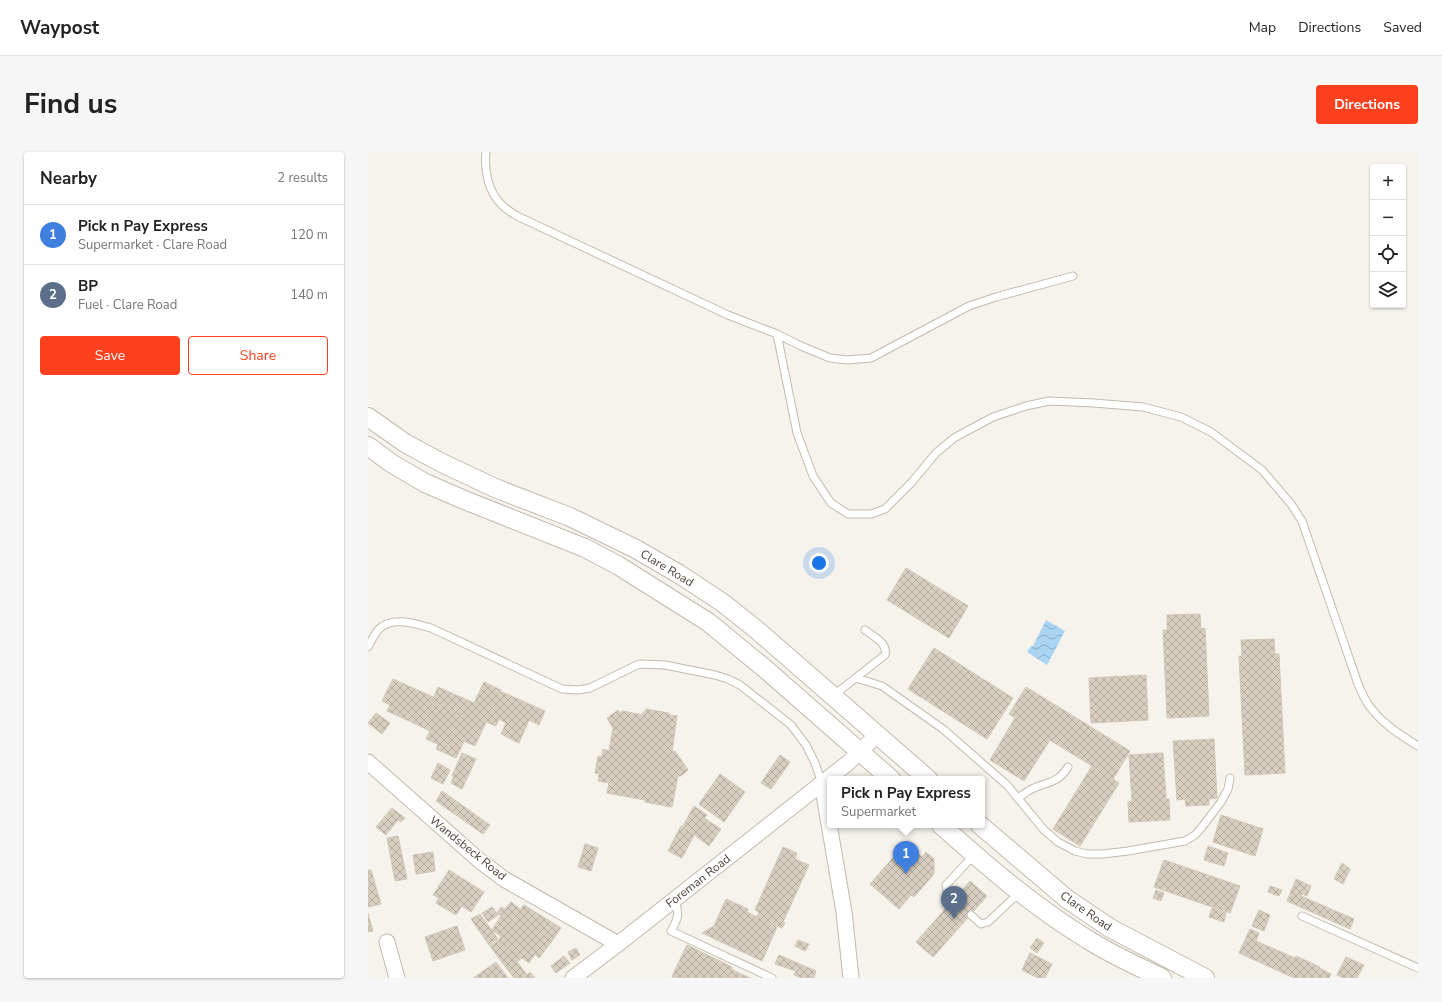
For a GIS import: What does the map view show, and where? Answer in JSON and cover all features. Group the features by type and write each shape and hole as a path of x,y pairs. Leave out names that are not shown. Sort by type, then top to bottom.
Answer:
{"street":[{"name":"Clare Road","path":"368,417 404,442 440,462 495,488 570,517 636,549 679,574 723,603 757,630 925,776"},
{"name":"Clare Road","path":"368,446 391,463 425,483 584,548 619,566 708,622 763,667 888,776"},
{"name":"Foreman Road","path":"831,776 849,762 878,734"},
{"name":"Wandsbeck Road","path":"368,762 480,861 498,874 618,944"},
{"name":"Foreman Road","path":"573,978 675,900 827,779"},
{"path":"822,783 827,812"},
{"path":"830,828 844,912 851,978"},
{"name":"Clare Road","path":"945,828 1041,909 1087,940 1162,978"},
{"name":"Clare Road","path":"983,828 1039,876 1079,907 1110,928 1205,978"},
{"path":"387,942 397,978"}],"lane":[{"path":"486,152 485,164 487,177 492,191 501,204 517,216 728,315 777,334 830,358 847,360 871,358 969,306 1073,276"},
{"path":"777,334 797,434 813,476 831,503 848,514 871,514 885,509 912,482 936,453 954,438 993,416 1026,406 1049,401 1143,407 1181,417 1211,432 1262,470 1291,504 1302,521 1358,684 1368,704 1383,721 1418,746"},
{"path":"368,647 379,629 385,624 397,622 411,623 431,628 562,689 570,691 590,688 639,664 665,665 716,675 740,685 791,725 806,745 815,763 822,783"},
{"path":"834,696 885,655 886,650 884,645 865,630"},
{"path":"856,678 882,686 943,729 1007,785 1044,830 1058,842 1075,851 1087,854 1103,854 1185,841 1202,827 1221,802 1228,790 1230,778"},
{"path":"1018,798 1033,788 1050,783 1059,778 1068,766"},
{"path":"954,899 947,891 946,885 975,854"},
{"path":"971,915 981,924 988,922 1020,892"},
{"path":"675,900 679,913 671,931 772,978"},
{"path":"1302,916 1418,968"}],"water":[{"path":"1046,620 1065,631 1047,665 1027,652 1030,647 1033,646"}],"building":[{"path":"906,568 968,606 949,638 887,600"},
{"path":"1200,614 1201,629 1205,628 1209,716 1167,718 1163,630 1167,630 1167,615"},
{"path":"1274,639 1275,654 1279,654 1285,773 1245,775 1239,656 1242,656 1241,640"},
{"path":"934,648 1013,698 987,739 908,689"},
{"path":"1146,675 1148,720 1091,723 1089,678"},
{"path":"393,679 433,697 431,703 433,704 425,721 407,713 405,719 387,711 390,705 382,701"},
{"path":"484,682 501,690 475,746 464,741 460,750 447,744 461,714 432,701 438,687 474,703"},
{"path":"1026,687 1130,751 1113,779 1050,740 1024,781 990,760 1015,718 1009,714"},
{"path":"500,691 545,711 539,725 529,720 519,743 501,734 506,723 499,719 496,726 486,722"},
{"path":"432,701 461,714 447,744 460,750 456,758 436,749 438,744 426,739 430,731 405,719 407,713 425,721 433,704 431,703"},
{"path":"646,709 677,716 672,752 675,751 688,770 681,776 678,776 672,807 607,793 609,783 598,781 599,774 595,773 598,756 602,757 603,749 609,751 613,728 607,718 618,710 621,713 622,711 643,715 643,712 645,712"},
{"path":"376,713 390,723 382,734 368,723"},
{"path":"1214,739 1217,798 1209,799 1209,805 1186,806 1185,799 1177,800 1173,741"},
{"path":"462,753 476,759 462,789 451,783 454,776 452,776"},
{"path":"1163,753 1166,799 1169,799 1170,820 1129,822 1128,802 1132,801 1129,755"},
{"path":"780,755 790,762 771,789 761,783"},
{"path":"438,763 450,770 443,784 431,778"},
{"path":"1092,766 1119,783 1080,846 1053,829"},
{"path":"720,774 745,792 724,822 699,804"},
{"path":"442,791 490,825 483,834 436,801"},
{"path":"694,806 707,815 704,818 721,829 709,846 683,826"},
{"path":"392,808 405,818 401,822 398,820 386,835 376,827"},
{"path":"1221,815 1263,829 1255,856 1213,842"},
{"path":"681,826 694,835 682,858 668,851"},
{"path":"398,836 407,879 395,881 387,838"},
{"path":"906,843 922,857 926,852 934,859 934,874 914,897 911,895 899,909 870,884"},
{"path":"585,844 598,848 591,871 578,867"},
{"path":"1208,846 1228,853 1224,866 1204,860"},
{"path":"783,847 797,853 795,859 809,865 783,922 785,923 782,928 757,917 759,912 755,910"},
{"path":"433,852 435,871 416,874 413,855"},
{"path":"1164,860 1240,886 1230,913 1154,887"},
{"path":"1342,863 1350,869 1343,884 1334,879"},
{"path":"368,870 371,870 381,904 368,907"},
{"path":"449,870 484,892 471,912 462,906 456,915 436,903 439,898 433,895"},
{"path":"1296,879 1311,886 1307,896 1302,894 1301,896 1354,919 1350,929 1287,901"},
{"path":"970,881 987,896 933,957 916,942"},
{"path":"1270,886 1282,890 1279,896 1268,892"},
{"path":"1156,890 1164,893 1161,901 1153,898"},
{"path":"726,899 748,909 747,912 777,927 762,961 702,933 714,926"},
{"path":"511,902 520,909 501,936 492,930 501,916 497,913 501,907 505,909"},
{"path":"524,905 561,928 552,941 516,915"},
{"path":"492,907 498,915 488,922 482,913"},
{"path":"1212,908 1226,913 1224,922 1209,917"},
{"path":"1259,910 1270,915 1264,931 1252,926"},
{"path":"368,913 373,931 368,932"},
{"path":"480,914 498,939 489,945 471,919"},
{"path":"516,915 552,941 539,958 535,954 529,963 498,941"},
{"path":"457,926 465,950 433,961 425,937"},
{"path":"1250,929 1259,933 1256,941 1320,967 1319,968 1331,974 1329,978 1294,978 1239,953"},
{"path":"1037,938 1044,943 1037,953 1030,948"},
{"path":"798,940 809,944 805,951 795,946"},
{"path":"498,941 522,958 507,969 490,946"},
{"path":"687,945 732,967 727,978 687,978 681,975 682,973 675,970"},
{"path":"576,948 580,955 572,960 568,952"},
{"path":"1030,953 1052,964 1045,978 1038,978 1022,970"},
{"path":"779,955 816,971 814,978 802,978 794,975 796,971 775,964"},
{"path":"564,956 570,963 556,973 551,966"},
{"path":"1346,957 1364,965 1357,978 1344,978 1337,975"},
{"path":"496,962 508,978 473,978"},
{"path":"517,962 527,975 530,972 535,978 514,978 507,969"},
{"path":"731,969 739,973 737,978 727,978"},
{"path":"675,970 682,973 681,975 687,978 672,977"},
{"path":"739,973 750,978 737,978"}],"place":[{"name":"Pick n Pay Express","path":"906,874"},
{"name":"BP","path":"954,919"}]}
